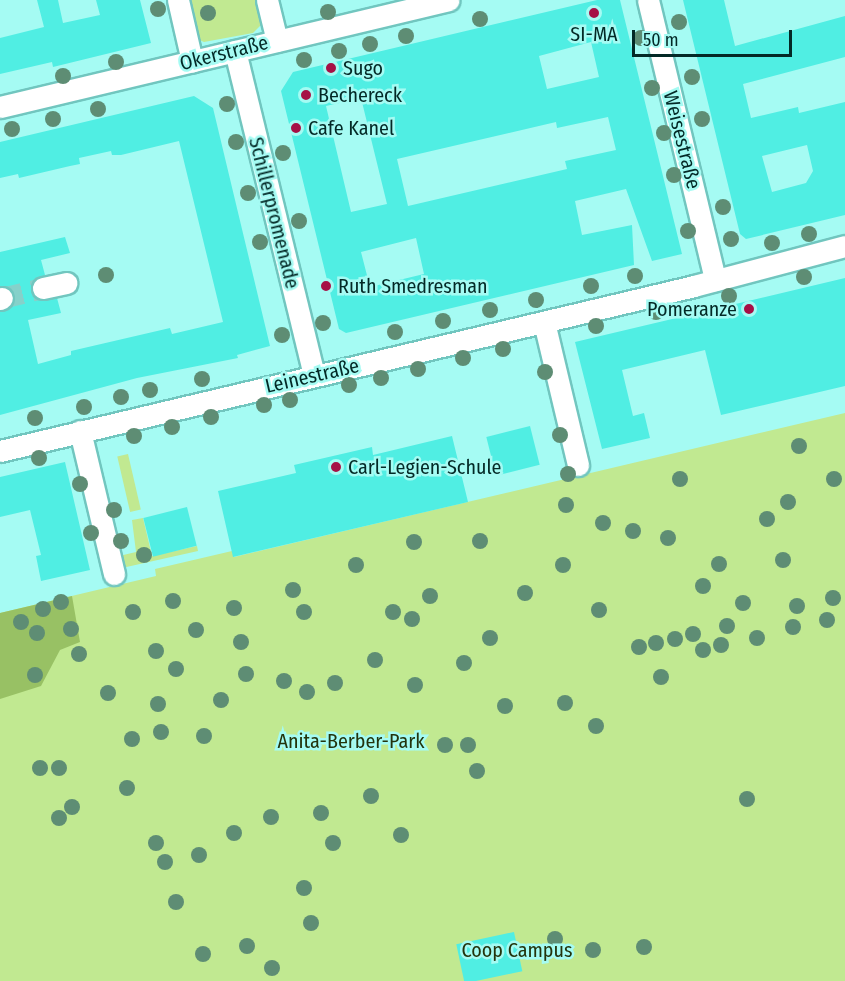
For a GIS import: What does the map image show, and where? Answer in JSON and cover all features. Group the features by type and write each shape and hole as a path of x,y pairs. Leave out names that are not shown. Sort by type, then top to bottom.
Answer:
{"street":[{"path":"178,0 192,61"},
{"path":"267,0 277,40"},
{"name":"Okerstraße","path":"0,107 448,0"},
{"name":"Weisestraße","path":"648,0 716,280"},
{"name":"Schillerpromenade","path":"235,51 314,376"},
{"name":"Leinestraße","path":"0,451 544,322 845,246"},
{"path":"43,288 66,283"},
{"path":"544,322 578,465"},
{"path":"80,431 114,574"}],"green space":[{"path":"185,0 260,0 262,24 253,33 204,42 197,39"},
{"name":"Anita-Berber-Park","path":"845,413 845,981 0,981 0,613 156,576 155,569 232,551 234,557"},
{"path":"128,454 141,510 130,512 117,456"},
{"path":"143,518 152,556 197,546 198,551 122,568 119,556 136,552 132,520"},
{"path":"72,596 80,642 60,650 41,686 0,699 0,613"}],"building":[{"path":"37,0 58,0 63,23 100,15 96,0 140,0 151,43 53,67 52,62 0,74 0,38 44,27"},
{"path":"597,0 620,0 682,254 652,261 626,189 575,201 582,235 632,225 634,265 346,333 339,329 281,91 293,72","holes":["591,42 599,77 547,89 539,56","361,98 387,204 351,212 326,106","608,117 616,150 565,161 567,169 408,206 397,159 556,122 557,128","416,238 424,274 370,287 361,252"]},
{"path":"683,0 724,0 735,46 845,16 845,57 743,84 751,118 798,107 799,113 845,102 845,215 746,239 740,234","holes":["807,145 813,171 806,183 772,192 762,156"]},
{"path":"194,96 213,108 270,346 237,355 238,358 137,378 0,415 0,312 12,305 15,298 9,288 0,286 0,252 65,237 70,253 41,260 45,275 31,285 33,296 39,300 57,298 61,313 28,320 38,364 71,355 71,351 170,328 172,334 223,322 179,141 121,155 112,155 111,151 79,158 80,164 19,178 18,174 0,178 0,142"},
{"path":"845,278 845,386 721,415 705,350 622,370 633,416 644,413 650,438 602,449 575,342"},
{"path":"530,426 540,465 496,476 486,437"},
{"path":"452,436 468,502 233,557 218,491 296,473 294,465 372,447 373,455"},
{"path":"65,462 90,570 41,581 36,556 41,555 30,510 0,517 0,477"},
{"path":"187,507 197,546 153,557 143,518"},
{"path":"514,932 522,971 476,981 464,981 456,944"}],"tunnel":[{"path":"2,298 43,288"}],"place":[{"name":"SI-MA","path":"594,13"},
{"name":"Sugo","path":"331,68"},
{"name":"Bechereck","path":"306,95"},
{"name":"Cafe Kanel","path":"296,128"},
{"name":"Ruth Smedresman","path":"326,286"},
{"name":"Pomeranze","path":"749,309"},
{"name":"Carl-Legien-Schule","path":"336,467"}],"park label":[{"name":"Coop Campus","path":"517,950"}]}
